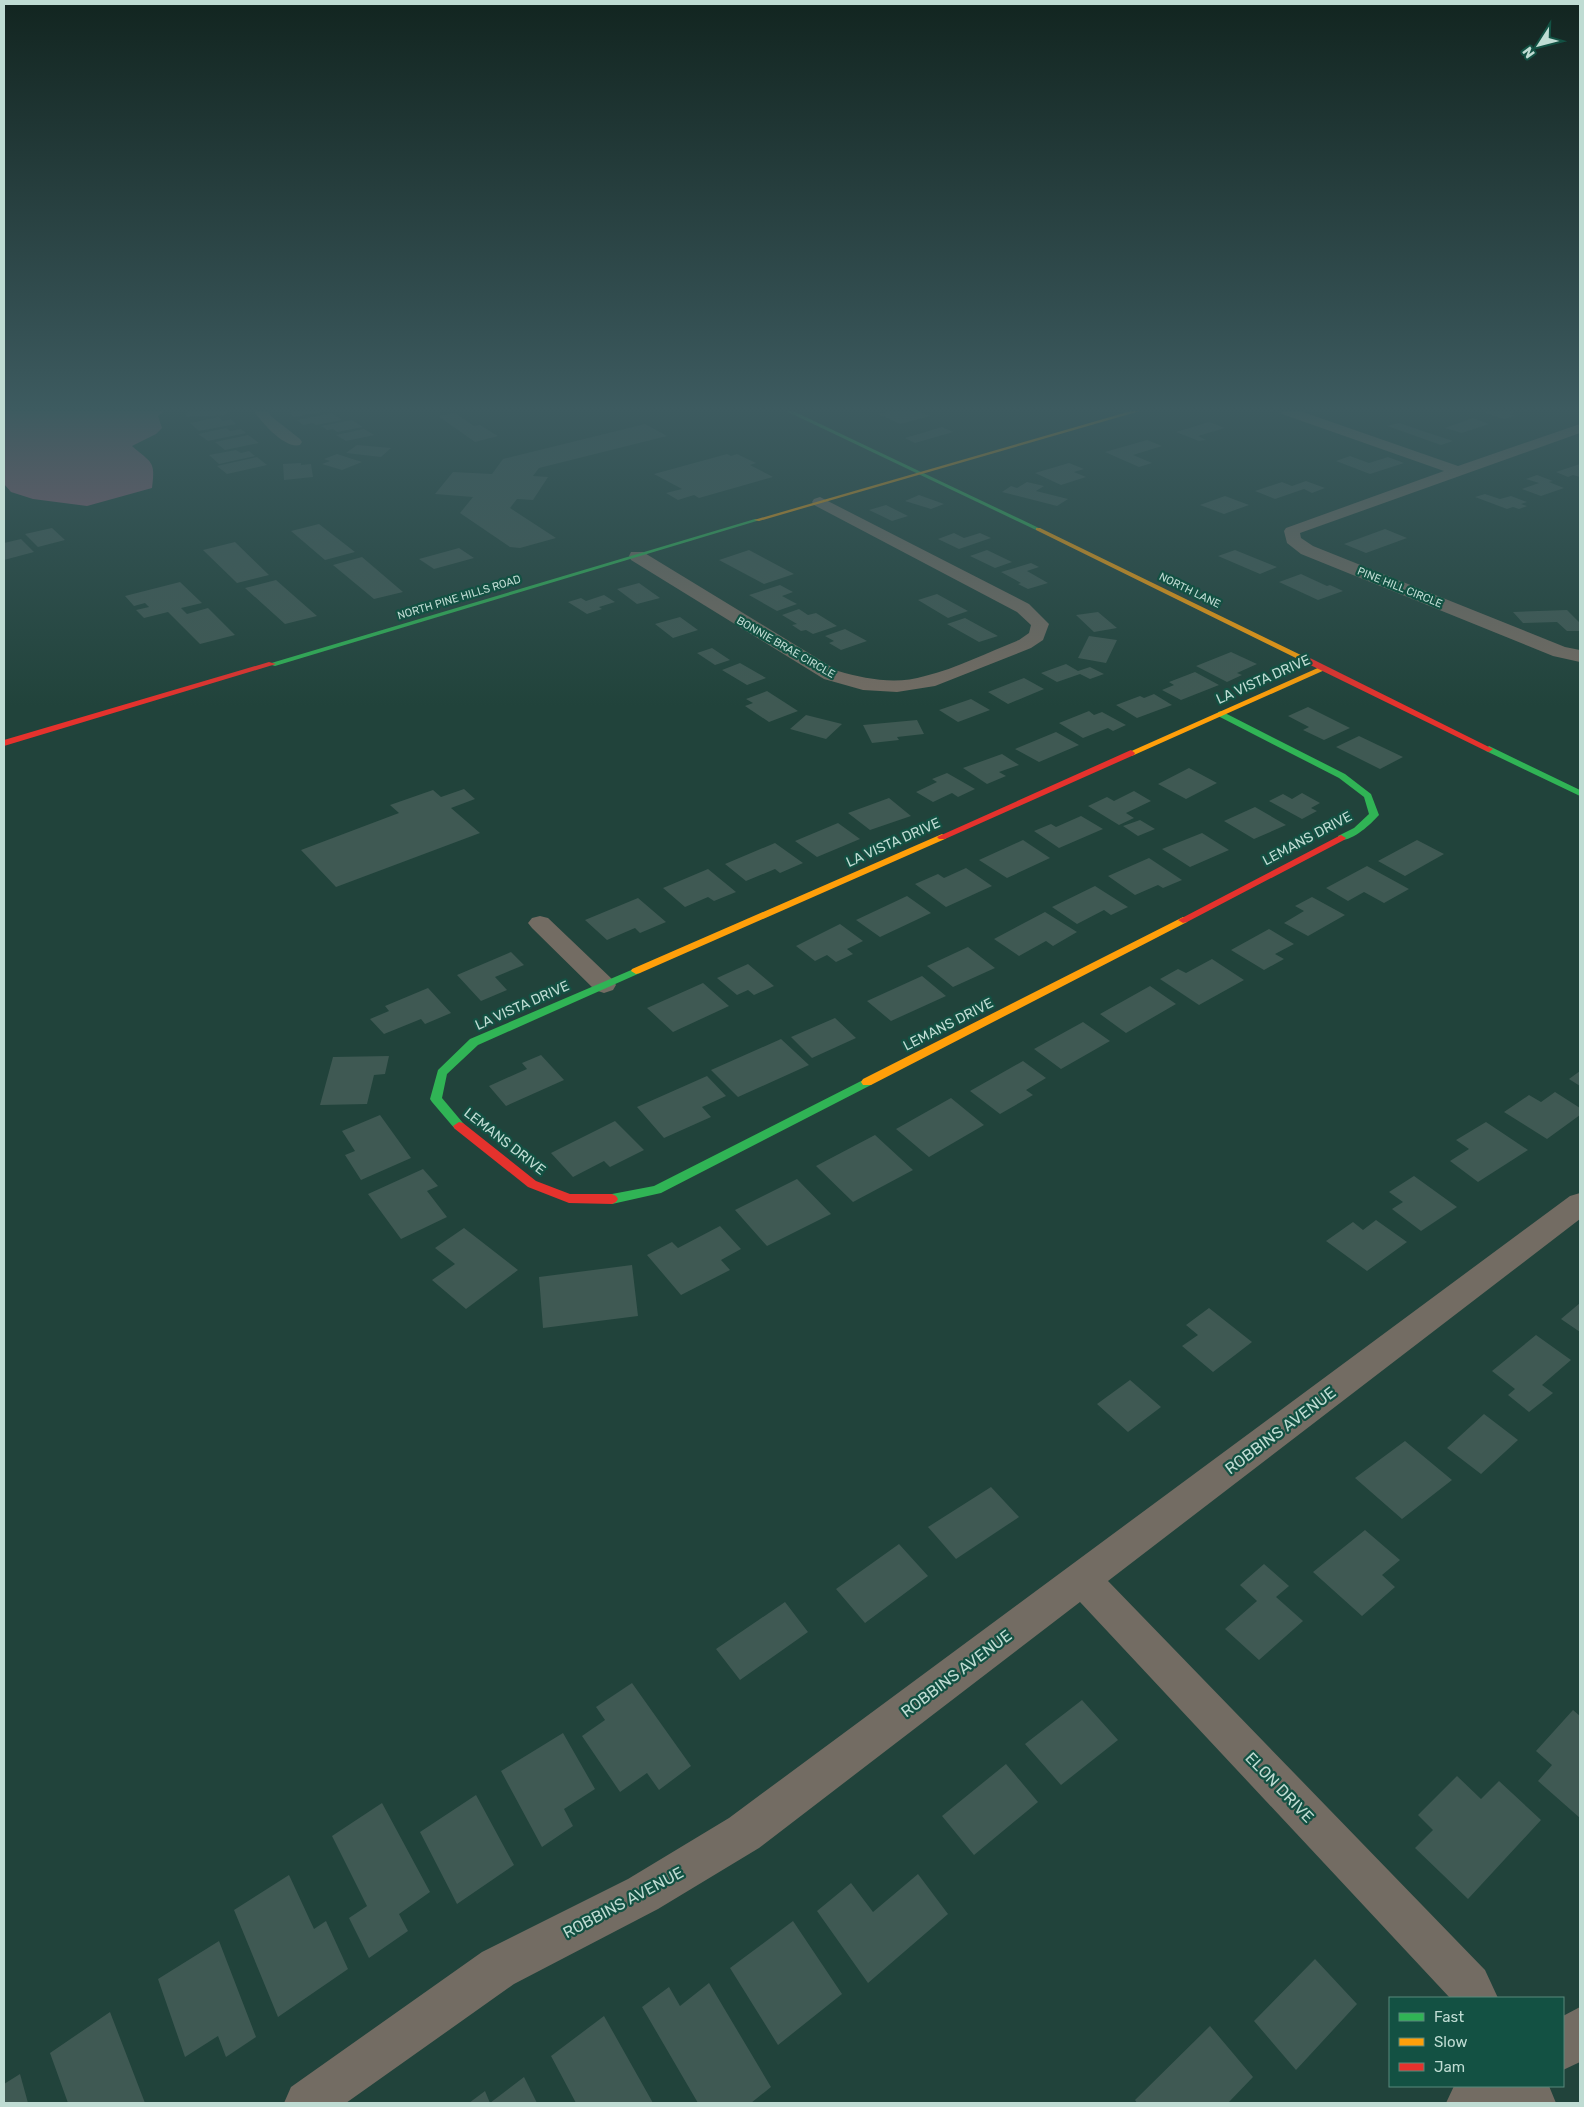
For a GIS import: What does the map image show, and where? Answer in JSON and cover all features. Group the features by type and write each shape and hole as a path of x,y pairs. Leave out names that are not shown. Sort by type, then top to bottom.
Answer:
{"street":[{"name":"NORTH PINE HILLS ROAD","path":"4,743 795,509"},
{"name":"BONNIE BRAE CIRCLE","path":"637,556 831,675 863,684 897,686 928,682 1025,644 1037,636 1040,624 1023,608 834,509"},
{"name":"NORTH LANE","path":"996,509 1580,793"},
{"name":"PINE HILL CIRCLE","path":"1354,509 1292,531 1293,540 1307,550 1560,652 1580,656"},
{"name":"LA VISTA DRIVE","path":"474,1042 1323,669"},
{"name":"LEMANS DRIVE","path":"474,1042 442,1073 436,1099 455,1123 532,1184 569,1198 609,1199 657,1190 1357,830 1374,815 1368,796 1342,776 1221,714"},
{"path":"540,923 604,986"},
{"name":"ROBBINS AVENUE","path":"307,2103 498,1968 643,1894 744,1833 1580,1204"},
{"name":"ELON DRIVE","path":"1082,1579 1469,1986 1475,1997"},
{"path":"1564,2046 1580,2030"},
{"path":"1469,2103 1498,2087"},
{"path":"1524,2087 1533,2103"}],"building":[{"path":"463,509 512,509 556,538 520,548 510,547 460,513"},
{"path":"895,509 908,516 892,521 869,510"},
{"path":"1212,509 1237,509 1224,514"},
{"path":"319,524 355,552 325,560 291,531"},
{"path":"52,528 65,540 38,547 25,534"},
{"path":"1385,529 1407,538 1366,553 1344,544"},
{"path":"954,533 964,538 980,533 991,538 959,549 938,539"},
{"path":"21,539 34,552 4,560 4,543"},
{"path":"235,542 269,575 237,583 203,550"},
{"path":"459,548 474,558 434,569 419,559"},
{"path":"749,550 794,574 764,584 719,560"},
{"path":"987,550 1012,562 995,568 970,556"},
{"path":"1235,550 1277,567 1260,574 1218,556"},
{"path":"362,557 403,592 374,599 333,565"},
{"path":"1031,563 1039,567 1027,571 1048,583 1028,589 1001,572"},
{"path":"1301,574 1343,591 1318,600 1279,582"},
{"path":"276,580 317,616 285,624 245,588"},
{"path":"180,582 202,603 181,608 187,614 208,608 235,635 200,644 168,612 144,618 136,610 149,607 145,603 134,606 125,596"},
{"path":"639,583 660,598 637,604 617,589"},
{"path":"780,585 793,592 782,596 797,604 777,611 749,595"},
{"path":"937,594 968,611 948,618 918,600"},
{"path":"604,595 615,602 599,607 602,609 587,614 568,602 581,598 586,601"},
{"path":"799,609 808,615 816,613 837,626 813,634 806,630 801,631 792,625 797,624 782,615"},
{"path":"1567,610 1580,623 1580,631 1567,631 1557,622 1523,623 1513,612"},
{"path":"1098,612 1117,628 1094,632 1076,615"},
{"path":"680,617 698,630 673,638 655,624"},
{"path":"965,618 998,636 979,642 947,624"},
{"path":"845,629 867,641 841,650 829,643 834,641 825,636"},
{"path":"1089,636 1117,640 1106,663 1078,658"},
{"path":"712,648 730,660 715,665 697,653"},
{"path":"1231,652 1257,664 1237,673 1242,675 1227,682 1196,666"},
{"path":"740,663 766,678 747,685 722,670"},
{"path":"1066,664 1078,671 1090,667 1104,674 1090,679 1080,674 1057,682 1041,673"},
{"path":"1195,672 1219,685 1181,700 1162,690 1174,685 1169,682"},
{"path":"1024,678 1044,689 1008,704 988,692"},
{"path":"767,691 798,711 769,722 745,706 753,703 746,699"},
{"path":"1154,694 1172,705 1137,718 1116,705 1140,696 1144,698"},
{"path":"971,699 990,710 958,722 939,710"},
{"path":"1308,707 1350,728 1324,740 1303,730 1309,727 1288,716"},
{"path":"1089,711 1094,715 1102,712 1126,725 1113,731 1108,728 1083,738 1059,723"},
{"path":"806,715 842,724 826,739 790,729"},
{"path":"917,720 924,734 897,737 899,740 872,743 863,725"},
{"path":"1056,732 1079,745 1039,762 1015,749"},
{"path":"1359,736 1403,757 1380,769 1336,747"},
{"path":"1002,754 1019,765 999,772 1006,776 987,784 963,768"},
{"path":"1189,768 1217,783 1186,799 1158,784"},
{"path":"947,773 975,789 958,797 952,793 933,802 916,792 937,782 932,779"},
{"path":"464,789 475,799 451,808 480,833 336,887 301,850 399,813 390,805 433,790 441,797"},
{"path":"1134,791 1151,801 1126,813 1134,818 1119,825 1088,806 1107,797 1114,801"},
{"path":"1302,793 1320,803 1311,808 1317,811 1302,819 1269,801 1283,794 1292,799"},
{"path":"889,798 911,816 870,830 848,813"},
{"path":"1255,807 1286,825 1254,839 1224,821"},
{"path":"1081,816 1103,829 1059,848 1034,831 1051,824 1056,827"},
{"path":"1140,820 1155,829 1138,836 1123,826"},
{"path":"838,823 860,839 817,857 795,841"},
{"path":"1202,833 1229,850 1190,867 1162,849"},
{"path":"1023,840 1050,858 1007,878 979,860"},
{"path":"1417,840 1444,854 1405,876 1378,861"},
{"path":"775,843 803,863 780,873 775,869 746,881 725,864"},
{"path":"1149,858 1182,880 1163,888 1158,885 1135,895 1108,876"},
{"path":"1367,866 1409,889 1384,903 1364,892 1348,901 1326,888"},
{"path":"966,868 992,886 946,907 915,884 938,874 944,878"},
{"path":"708,869 736,892 714,901 708,897 685,907 663,888"},
{"path":"1095,886 1128,907 1111,915 1104,910 1077,924 1052,907"},
{"path":"907,896 931,913 880,937 856,920"},
{"path":"1312,897 1345,915 1308,936 1284,923 1304,911 1295,906"},
{"path":"638,898 666,922 640,933 635,928 607,940 585,920"},
{"path":"1045,912 1077,932 1053,946 1046,941 1019,956 994,939"},
{"path":"840,924 863,941 847,949 853,954 836,962 827,955 815,961 796,946"},
{"path":"1269,929 1294,944 1275,954 1284,959 1264,970 1231,950"},
{"path":"968,947 995,968 953,987 927,966"},
{"path":"511,952 524,965 495,977 507,990 481,1001 457,975"},
{"path":"1212,959 1244,980 1199,1005 1160,979 1178,969 1186,973"},
{"path":"748,964 774,986 754,995 748,990 737,995 717,978"},
{"path":"922,976 946,996 891,1021 867,1001"},
{"path":"703,983 729,1006 673,1032 647,1008"},
{"path":"1150,986 1176,1004 1126,1033 1100,1014"},
{"path":"428,988 451,1013 425,1024 421,1019 384,1034 370,1019 389,1011 385,1006"},
{"path":"835,1018 856,1038 812,1058 791,1037"},
{"path":"1083,1022 1110,1041 1061,1069 1034,1049"},
{"path":"781,1039 809,1065 738,1097 711,1070"},
{"path":"541,1055 564,1080 506,1106 489,1086 527,1069 522,1063"},
{"path":"389,1056 385,1074 374,1075 367,1104 320,1105 333,1057"},
{"path":"1023,1061 1046,1078 1026,1090 1033,1095 1000,1114 970,1091"},
{"path":"1580,1071 1580,1086 1569,1079"},
{"path":"707,1076 726,1096 702,1107 711,1117 664,1138 637,1107"},
{"path":"1555,1092 1580,1108 1580,1115 1547,1139 1504,1112 1529,1095 1541,1102"},
{"path":"951,1098 984,1125 929,1157 896,1129"},
{"path":"380,1115 411,1158 361,1180 345,1155 355,1151 342,1131"},
{"path":"615,1121 644,1150 610,1167 604,1161 573,1177 551,1153"},
{"path":"1486,1122 1528,1150 1478,1182 1450,1161 1469,1149 1456,1140"},
{"path":"875,1135 913,1170 853,1202 816,1166"},
{"path":"423,1169 438,1186 427,1191 447,1217 401,1239 368,1194"},
{"path":"1414,1176 1457,1207 1421,1231 1392,1209 1403,1202 1389,1192"},
{"path":"797,1179 831,1214 767,1246 735,1210"},
{"path":"1376,1220 1407,1242 1367,1271 1326,1241 1353,1222 1363,1230"},
{"path":"720,1226 741,1249 721,1260 730,1270 681,1295 647,1255 672,1242 678,1248"},
{"path":"464,1228 518,1270 466,1309 432,1280 455,1264 435,1248"},
{"path":"632,1265 638,1316 543,1328 539,1277"},
{"path":"1580,1303 1580,1332 1561,1319"},
{"path":"1209,1308 1252,1342 1213,1372 1182,1346 1198,1335 1186,1325"},
{"path":"1536,1335 1571,1360 1542,1385 1553,1393 1529,1412 1508,1395 1515,1389 1492,1371"},
{"path":"1130,1380 1161,1407 1128,1432 1097,1404"},
{"path":"1484,1414 1518,1440 1481,1474 1447,1448"},
{"path":"1405,1441 1452,1480 1402,1519 1355,1478"},
{"path":"991,1487 1019,1517 956,1559 928,1527"},
{"path":"1365,1530 1400,1560 1382,1575 1395,1587 1362,1616 1313,1572"},
{"path":"899,1544 928,1576 865,1623 836,1589"},
{"path":"1264,1564 1289,1586 1276,1597 1303,1621 1259,1660 1225,1629 1257,1601 1240,1585"},
{"path":"785,1602 808,1632 740,1680 716,1649"},
{"path":"632,1683 691,1766 659,1790 647,1773 620,1792 582,1736 605,1720 596,1707"},
{"path":"1082,1700 1118,1740 1061,1785 1025,1744"},
{"path":"1573,1710 1580,1716 1580,1818 1538,1781 1552,1765 1536,1751"},
{"path":"563,1733 595,1789 564,1809 573,1826 542,1847 501,1771"},
{"path":"1006,1764 1038,1802 974,1855 942,1816"},
{"path":"1457,1776 1481,1799 1499,1781 1541,1820 1468,1899 1415,1848 1433,1830 1418,1815"},
{"path":"476,1795 514,1865 457,1904 420,1832"},
{"path":"382,1803 430,1892 399,1914 408,1931 369,1958 349,1918 367,1906 332,1836"},
{"path":"918,1874 948,1914 868,1983 817,1911 851,1883 873,1912"},
{"path":"289,1875 314,1929 326,1921 348,1969 278,2017 234,1910"},
{"path":"793,1921 842,1994 778,2045 730,1968"},
{"path":"219,1941 256,2037 226,2057 218,2036 185,2057 158,1979"},
{"path":"1315,1959 1357,2004 1296,2070 1254,2021"},
{"path":"709,1983 771,2087 751,2103 698,2103 642,2007 669,1987 680,2006"},
{"path":"110,2012 145,2103 68,2103 50,2053"},
{"path":"604,2016 653,2103 576,2103 551,2056"},
{"path":"1210,2026 1253,2077 1228,2103 1137,2103 1135,2100"},
{"path":"20,2074 28,2103 4,2103 4,2084"},
{"path":"524,2077 537,2103 490,2103"},
{"path":"485,2091 490,2103 469,2103"}],"traffic: fast":[{"path":"996,509 1038,529"},
{"path":"272,664 757,520"},
{"path":"1221,714 1342,776 1368,796 1374,815 1357,830 1341,838"},
{"path":"1489,749 1580,793"},
{"path":"459,1126 436,1099 442,1073 474,1042 636,971"},
{"path":"612,1199 657,1190 867,1082"}],"traffic: slow":[{"path":"757,520 794,509"},
{"path":"1038,529 1303,658"},
{"path":"1131,753 1323,669"},
{"path":"636,971 942,837"},
{"path":"867,1082 1183,920"}],"traffic: jam":[{"path":"1303,658 1489,749"},
{"path":"4,743 272,664"},
{"path":"942,837 1131,753"},
{"path":"1183,920 1341,838"},
{"path":"459,1126 532,1184 569,1198 612,1199"}]}
